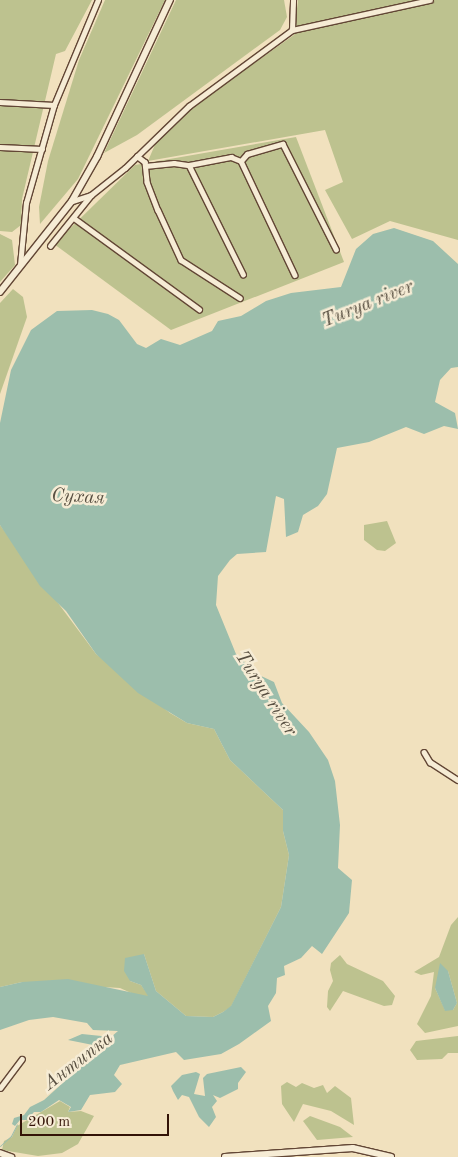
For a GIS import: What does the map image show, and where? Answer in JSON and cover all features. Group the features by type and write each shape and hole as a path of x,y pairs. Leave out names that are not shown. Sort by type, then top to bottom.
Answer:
{"main road":[{"path":"0,292 72,201 97,156 170,0"},
{"path":"225,1157 369,1149 391,1157"},
{"path":"312,1157 324,1150"},
{"path":"0,1153 11,1157"}],"street":[{"path":"20,269 26,203 54,105 98,0"},
{"path":"292,30 293,0"},
{"path":"50,246 91,195 137,156 189,106 292,30 430,0"},
{"path":"0,102 54,105"},
{"path":"241,161 247,154 283,144 336,249"},
{"path":"0,147 42,149"},
{"path":"137,156 146,166 158,210 181,260 240,298"},
{"path":"146,166 174,163 189,165 231,158 241,161 295,275"},
{"path":"189,165 243,274"},
{"path":"72,201 91,195"},
{"path":"74,218 199,309"},
{"path":"424,752 430,762 458,780"},
{"path":"0,1088 22,1060"}],"green space":[{"path":"0,0 92,0 65,51 56,54 22,199 21,225 12,232 0,231"},
{"path":"105,0 165,0 78,179 40,224 39,207 48,161 79,60"},
{"path":"176,0 284,0 287,17 280,30 137,135 104,153"},
{"path":"298,0 458,0 458,240 390,221 352,239 325,190 343,182 325,130 148,161 157,140 196,104 294,35"},
{"path":"296,137 344,262 171,330 54,244 135,165"},
{"path":"0,234 12,240 15,265 0,282"},
{"path":"13,289 23,297 27,317 0,394 0,303"},
{"path":"387,521 396,543 385,551 377,550 364,540 364,525"},
{"path":"0,525 96,654 170,713 187,723 214,729 230,760 283,810 283,831 289,855 281,907 231,1007 213,1017 186,1016 156,991 144,954 130,981 141,985 149,996 140,997 120,988 22,982 0,987"},
{"path":"458,917 458,1026 425,1033 417,1024 431,996 434,972 421,975 414,972 439,957 451,925","holes":["448,971 457,1003 453,1010 445,1010 435,988"]},
{"path":"340,955 347,964 383,981 395,996 392,1005 384,1006 343,991 330,1011 327,1007 328,991 333,981 330,970 331,963"},
{"path":"458,1036 458,1053 448,1053 442,1059 417,1060 410,1050 416,1041"},
{"path":"287,1082 296,1087 302,1083 314,1088 323,1085 327,1093 335,1086 351,1098 354,1125 331,1111 303,1104 294,1122 282,1104 281,1086"},
{"path":"60,1101 70,1107 68,1112 81,1111 94,1116 78,1144 62,1153 38,1156 2,1150 4,1141 12,1137 17,1126"},
{"path":"310,1116 340,1127 353,1137 317,1140 303,1121"}],"water":[{"path":"394,228 433,241 458,264 458,367 451,368 440,380 435,402 455,413 458,429 444,426 424,434 406,427 369,442 337,448 327,494 318,506 303,515 298,532 286,537 284,499 276,496 266,552 237,554 230,560 218,576 216,605 236,654 259,675 274,682 282,703 309,732 328,760 335,781 340,825 338,868 352,880 349,913 322,954 312,946 301,958 284,966 285,975 277,978 276,993 268,1006 271,1021 239,1044 221,1054 184,1060 176,1052 120,1065 114,1075 122,1084 115,1092 90,1095 81,1110 68,1112 71,1107 59,1100 41,1112 34,1112 27,1120 20,1120 15,1126 12,1124 14,1118 24,1115 30,1107 44,1100 98,1051 93,1045 68,1040 82,1034 111,1037 118,1031 93,1030 87,1023 53,1017 29,1020 0,1030 0,987 22,982 68,979 148,996 141,985 130,981 124,971 125,958 144,954 156,991 186,1016 213,1017 231,1006 281,907 289,855 283,831 283,810 230,760 214,729 187,723 138,693 96,654 66,611 40,586 0,525 0,423 11,370 31,330 57,311 92,310 108,314 119,320 137,344 146,348 161,339 180,345 212,331 218,321 241,316 266,301 291,293 341,287 356,249 373,234"},
{"path":"440,963 448,971 457,1003 453,1010 445,1011 435,988"},
{"path":"241,1067 246,1072 238,1083 238,1089 220,1098 213,1095 217,1101 212,1107 216,1117 209,1127 199,1117 189,1097 182,1095 178,1100 171,1086 182,1075 196,1072 200,1074 194,1094 205,1096 203,1078 207,1074"}],"waterway":[{"name":"Антипка","path":"0,1146 11,1136 17,1124"}],"water label":[{"name":"Turya river","path":"368,305"},
{"name":"Сухая","path":"78,498"},
{"name":"Turya river","path":"265,694"}]}
